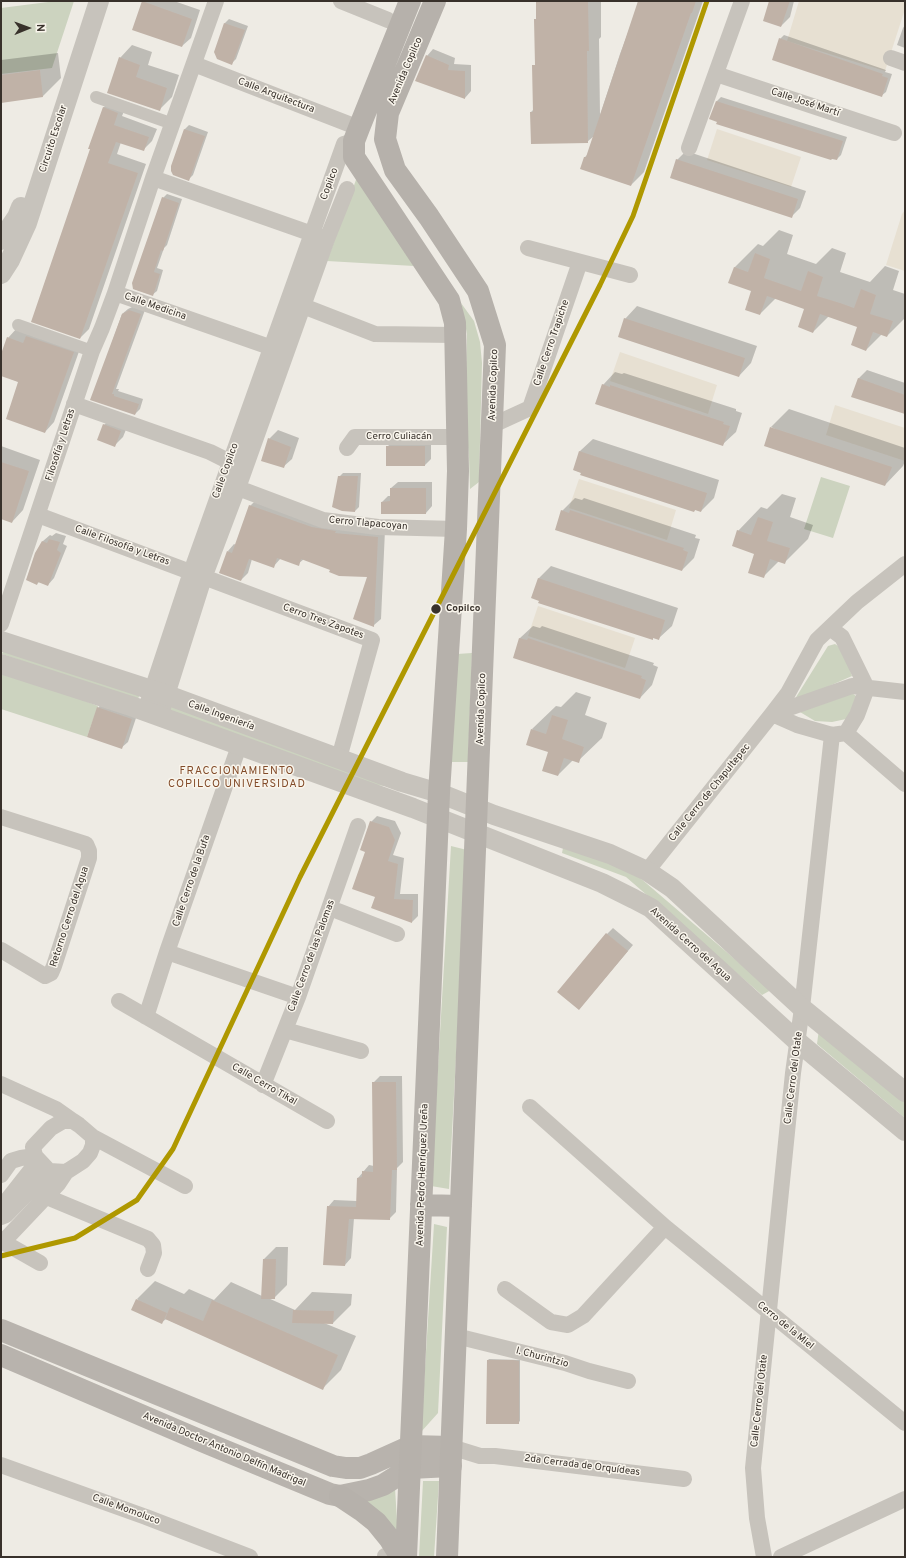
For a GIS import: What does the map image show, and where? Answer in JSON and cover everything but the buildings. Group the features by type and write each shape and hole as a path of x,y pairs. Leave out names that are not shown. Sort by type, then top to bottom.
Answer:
{"main road":[{"path":"410,1 356,134 354,156 449,300 456,323 458,470 456,529 439,794"},
{"name":"Avenida Copilco","path":"435,1 388,113 385,139 395,170 429,217 478,291 495,345 478,809"},
{"path":"383,67 380,38 391,10"},
{"path":"458,470 462,493 463,531 465,534 470,536 475,533 489,502"},
{"path":"454,573 461,560 470,556 480,558 487,570"},
{"name":"Avenida Pedro Henríquez Ureña","path":"394,1557 410,1468 439,794"},
{"path":"447,1557 478,809"},
{"path":"422,1206 461,1206"},
{"path":"1,1330 333,1466 360,1468 411,1446 451,1456"},
{"name":"Avenida Doctor Antonio Delfín Madrigal","path":"1,1354 204,1442 330,1494 340,1496 356,1494 383,1485 410,1468 451,1456"},
{"path":"340,1496 376,1522 389,1538 394,1557"}],"street":[{"name":"Circuito Escolar","path":"1,240 17,217 39,154 86,1"},
{"name":"Circuito Escolar","path":"1,274 10,260 28,223 99,1"},
{"name":"Calle Medicina","path":"216,1 115,293 279,350"},
{"path":"341,1 391,10"},
{"path":"689,148 742,1"},
{"name":"Calle Arquitectura","path":"194,64 356,134"},
{"name":"Calle José Martí","path":"716,74 894,133"},
{"path":"96,97 173,124"},
{"name":"Copilco","path":"319,236 344,144 356,134"},
{"path":"154,178 319,236"},
{"name":"Copilco","path":"319,236 347,189"},
{"name":"Calle Copilco","path":"152,714 197,575 230,462 279,350 304,306 319,236"},
{"name":"Calle Copilco","path":"197,575 238,488 279,350 319,236"},
{"path":"528,248 630,275"},
{"name":"Calle Cerro Trapiche","path":"493,426 530,408 580,262"},
{"path":"74,404 92,351 115,293"},
{"path":"304,306 375,334 455,335"},
{"path":"18,326 92,351"},
{"name":"Filosofía y Letras","path":"1,624 74,404 210,452 230,462"},
{"name":"Cerro Culiacán","path":"347,448 355,437 457,437"},
{"path":"230,462 238,488"},
{"name":"Cerro Tlapacoyan","path":"238,488 323,520 378,527 456,529"},
{"name":"Calle Filosofía y Letras","path":"38,515 197,575"},
{"name":"Calle Cerro de Chapultepec","path":"647,871 788,693 817,640 857,602 905,564"},
{"name":"Cerro Tres Zapotes","path":"197,575 372,640 339,758"},
{"path":"830,628 842,637 867,688"},
{"name":"Calle Ingeniería","path":"1,641 159,693 402,782 439,794"},
{"path":"1,664 152,714 439,818"},
{"path":"772,714 852,686 905,692"},
{"name":"Calle Cerro del Otate","path":"764,1557 757,1518 753,1468 793,1073 839,734 857,715 867,688"},
{"path":"772,714 797,725 839,734 905,784"},
{"name":"Calle Cerro de la Bufa","path":"146,1017 167,952 239,746"},
{"path":"393,802 402,794 402,782"},
{"path":"439,794 478,809 610,854 647,871 672,888 802,1008 905,1092"},
{"name":"Retorno Cerro del Agua","path":"1,817 86,844 89,852 89,858 51,973 45,976 1,950"},
{"name":"Avenida Cerro del Agua","path":"439,818 602,883 651,908 798,1042 905,1132"},
{"name":"Calle Cerro de las Palomas","path":"263,1085 298,997 358,826"},
{"path":"330,908 397,934"},
{"path":"167,952 298,997"},
{"name":"Calle Cerro Tikal","path":"119,1001 327,1121"},
{"path":"285,1030 361,1051"},
{"path":"1,1084 63,1121 73,1121 79,1124 93,1137 185,1186"},
{"name":"Cerro de la Miel","path":"530,1107 665,1227 768,1313 905,1423"},
{"path":"1,1217 6,1215 37,1164 56,1117"},
{"path":"1,1175 37,1164 83,1161 90,1153 93,1145 93,1137"},
{"path":"90,1153 109,1146"},
{"path":"37,1164 47,1197"},
{"path":"1,1208 37,1164"},
{"path":"40,1263 2,1243 47,1197"},
{"path":"47,1197 148,1239 153,1245 154,1253 148,1269"},
{"path":"505,1289 551,1322 568,1325 582,1316 665,1227"},
{"name":"I. Churintzio","path":"456,1336 565,1363 589,1372 628,1381"},
{"name":"2da Cerrada de Orquídeas","path":"451,1456 495,1456 684,1479"},
{"name":"Calle Momoluco","path":"1,1465 146,1517 242,1556"},
{"path":"780,1557 905,1499"}],"green space":[{"path":"56,1 74,1 52,68 1,74 1,8"},
{"path":"357,177 414,266 327,261"},
{"path":"461,303 474,321 480,342 482,363 479,482 470,489 469,457 465,418 467,334"},
{"path":"821,477 850,486 833,538 804,529"},
{"path":"835,644 844,650 852,676 793,702 828,646"},
{"path":"5,646 141,692 137,701 2,654"},
{"path":"472,653 468,762 449,762 457,654"},
{"path":"1,668 98,706 87,737 1,709"},
{"path":"851,692 857,697 855,708 846,719 832,722 815,721 800,712"},
{"path":"171,703 395,787 365,784 169,711"},
{"path":"451,846 467,850 449,1189 431,1186"},
{"path":"563,848 632,871 771,990 762,995 626,877 562,853"},
{"path":"819,1029 905,1101 905,1118 817,1044"},
{"path":"434,1224 447,1227 438,1413 421,1432"},
{"path":"423,1481 439,1481 434,1557 419,1557"},
{"path":"395,1488 398,1537 359,1499"}],"shaded area":[{"path":"799,1 905,1 905,9 885,71 787,41"},
{"path":"717,129 801,157 791,187 707,160"},
{"path":"905,210 905,271 886,265 902,214"},
{"path":"620,352 717,385 708,414 610,381"},
{"path":"835,405 905,428 905,461 826,435"},
{"path":"579,479 676,510 667,540 569,508"},
{"path":"538,606 635,638 625,668 528,636"}],"transit line":[{"path":"1,1256 75,1238 137,1200 173,1149 300,877 600,285 633,216 707,1"}],"place":[{"name":"Copilco","path":"436,609"}],"district":[{"name":"FRACCIONAMIENTO COPILCO UNIVERSIDAD","path":"237,778"}]}
